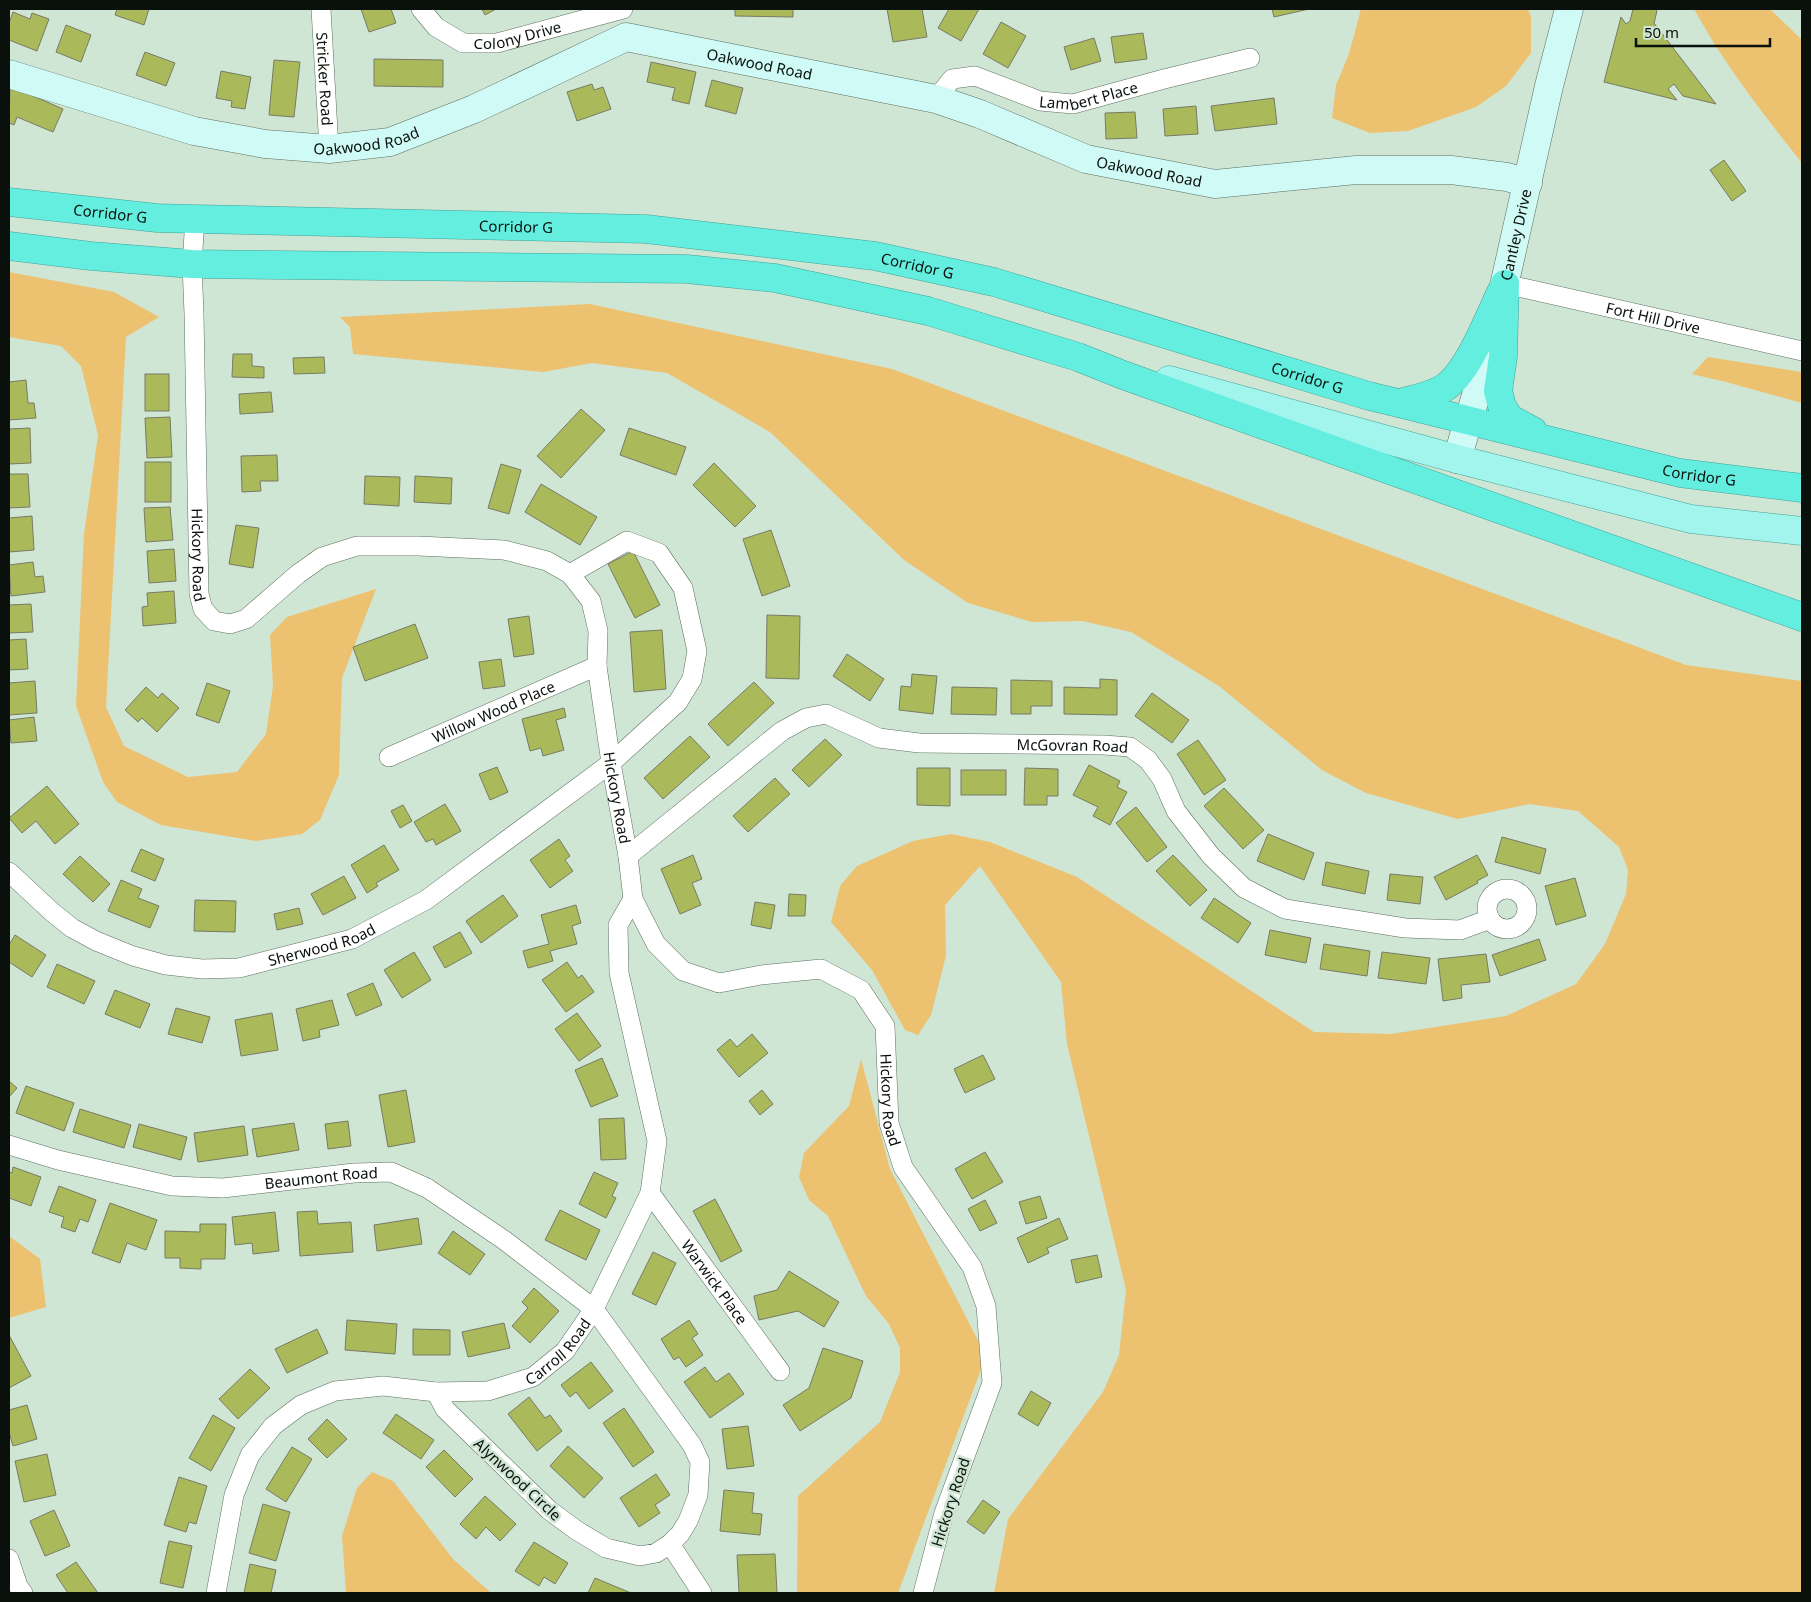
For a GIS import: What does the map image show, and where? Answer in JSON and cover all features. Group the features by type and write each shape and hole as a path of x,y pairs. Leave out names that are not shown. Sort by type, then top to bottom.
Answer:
{"highway":[{"name":"Corridor G","path":"9,202 157,218 646,229 875,256 994,282 1368,396 1680,473 1802,488"},
{"path":"9,220 176,235 187,230 195,219"},
{"path":"9,246 91,256 192,264 687,269 775,278 928,311 1078,357 1123,375 1802,617"},
{"path":"1398,403 1419,398 1445,388 1464,368 1505,284"},
{"path":"1505,284 1502,357 1498,391 1502,406 1509,418 1525,428 1572,446"}],"main road":[{"path":"1078,357 1224,394 1457,459 1691,520 1802,532"}],"street":[{"name":"Stricker Road","path":"321,9 329,149"},
{"name":"Colony Drive","path":"421,9 436,27 463,43 497,43 623,9"},
{"path":"626,37 627,9"},
{"name":"Cantley Drive","path":"1457,459 1490,348 1549,86 1569,9"},
{"name":"Oakwood Road","path":"9,74 194,131 265,144 329,149 390,142 474,109 626,37 936,99 980,114 1086,159 1215,184 1356,170 1451,170 1507,176 1528,183"},
{"name":"Lambert Place","path":"936,99 952,78 975,76 1040,101 1073,104 1164,78 1250,58"},
{"name":"Hickory Road","path":"195,219 192,264 199,594 203,609 214,621 230,624 246,619 298,574 322,557 357,546 418,546 504,550 547,561 570,574 591,601 598,631 597,666 611,762 628,856 633,899 656,944 683,971 719,983 761,975 821,969 861,990 885,1026 889,1123 903,1167 972,1267 986,1306 990,1343 992,1383 944,1513 923,1593"},
{"name":"Fort Hill Drive","path":"1505,284 1802,351"},
{"name":"Sherwood Road","path":"9,872 72,928 96,941 132,956 166,965 202,968 239,968 352,939 426,900 611,762 678,702 692,679 697,651 683,588 659,553 628,541 570,574"},
{"name":"Willow Wood Place","path":"389,757 597,666"},
{"name":"McGovran Road","path":"628,856 782,731 806,718 826,714 879,738 919,743 1104,745 1130,747 1148,760 1162,779 1176,811 1211,856 1244,888 1285,909 1405,928 1460,930 1490,919"},
{"name":"Carroll Road","path":"216,1593 234,1495 250,1455 273,1426 301,1405 335,1391 383,1386 436,1392 488,1391 533,1377 565,1351 594,1309 650,1193 656,1141 619,973 618,925 633,899"},
{"name":"Beaumont Road","path":"9,1145 58,1160 172,1186 223,1188 354,1172 391,1172 427,1188 497,1234 594,1309"},
{"name":"Warwick Place","path":"650,1193 780,1370"},
{"name":"Alynwood Circle","path":"436,1392 445,1410 549,1510 576,1530 606,1548 626,1554 640,1556 656,1553 670,1544 680,1534 688,1521 698,1496 700,1462 692,1445 594,1309"},
{"path":"670,1544 702,1593"},
{"path":"9,1559 22,1593"}],"shaded area":[{"path":"1361,9 1528,9 1531,17 1531,53 1506,86 1476,107 1408,131 1370,133 1332,118 1336,85 1349,54"},
{"path":"1694,9 1770,9 1802,40 1802,163 1731,69"},
{"path":"9,272 114,292 159,317 126,337 106,707 124,746 188,777 237,772 266,734 273,686 270,635 287,617 376,589 342,678 339,775 320,820 302,834 256,841 161,825 117,802 103,782 76,706 84,534 98,435 81,366 61,346 9,337"},
{"path":"590,304 892,369 1686,665 1802,681 1802,1593 994,1593 1008,1519 1103,1392 1119,1355 1126,1290 1067,1044 1061,982 980,866 945,905 946,955 931,1015 918,1035 905,1030 872,970 831,922 840,886 857,866 913,841 951,834 990,842 1077,877 1314,1032 1391,1034 1506,1016 1576,984 1605,944 1626,894 1628,870 1619,847 1578,811 1529,804 1458,819 1366,793 1322,770 1219,686 1131,632 1082,621 1032,622 968,603 904,560 770,432 667,373 592,363 543,372 353,354 350,327 340,317"},
{"path":"1708,357 1802,372 1802,403 1692,374"},
{"path":"861,1059 890,1169 986,1356 898,1593 797,1593 798,1496 880,1422 900,1372 900,1348 889,1324 866,1296 828,1216 809,1200 799,1177 804,1153 849,1106"},
{"path":"9,1236 40,1259 46,1307 9,1318"},
{"path":"372,1472 393,1481 453,1559 491,1593 346,1593 342,1536 357,1488"}],"building":[{"path":"117,9 149,9 144,25 115,15"},
{"path":"361,9 391,9 396,23 369,32"},
{"path":"482,9 496,9 485,15"},
{"path":"735,9 793,9 793,17 735,16"},
{"path":"887,9 922,9 927,37 893,42"},
{"path":"949,9 979,9 961,41 938,28"},
{"path":"1272,9 1309,9 1274,17"},
{"path":"1633,9 1655,9 1657,11 1654,23 1716,104 1683,96 1674,84 1668,89 1677,100 1604,82 1621,17 1626,24 1630,21"},
{"path":"13,12 30,19 32,13 49,19 37,51 9,40 9,23"},
{"path":"1001,22 1026,36 1008,68 983,54"},
{"path":"66,25 91,35 81,62 56,52"},
{"path":"1143,33 1147,59 1115,63 1111,37"},
{"path":"1094,38 1101,61 1071,70 1064,47"},
{"path":"145,52 175,63 166,86 136,75"},
{"path":"374,59 443,60 443,87 374,86"},
{"path":"274,60 300,62 294,117 269,115"},
{"path":"651,62 696,72 689,104 672,100 675,88 647,82"},
{"path":"221,71 251,77 245,109 231,107 232,101 216,98"},
{"path":"712,80 743,88 736,114 705,106"},
{"path":"592,84 594,90 603,87 611,109 577,121 567,92"},
{"path":"10,86 63,109 53,132 17,117 14,125 9,123"},
{"path":"1274,98 1277,124 1215,131 1211,106"},
{"path":"1196,106 1198,134 1165,136 1163,109"},
{"path":"1135,112 1137,138 1106,139 1105,113"},
{"path":"1724,160 1746,191 1732,201 1710,170"},
{"path":"233,354 252,354 252,366 264,367 264,378 232,377"},
{"path":"324,357 325,373 294,374 293,358"},
{"path":"145,374 169,374 169,411 145,411"},
{"path":"26,380 28,403 34,403 36,418 9,420 9,382"},
{"path":"271,392 273,412 240,414 239,394"},
{"path":"581,409 605,430 561,478 537,456"},
{"path":"170,417 172,457 147,458 145,418"},
{"path":"30,428 31,463 9,464 9,429"},
{"path":"629,428 686,447 676,475 620,455"},
{"path":"277,455 278,481 260,481 261,491 242,492 241,456"},
{"path":"145,462 171,462 171,502 145,502"},
{"path":"714,463 756,506 735,527 693,485"},
{"path":"501,464 521,470 509,514 488,508"},
{"path":"9,474 28,474 30,507 9,508"},
{"path":"365,476 400,477 399,506 364,504"},
{"path":"415,476 452,478 451,504 414,502"},
{"path":"541,484 597,517 580,545 525,512"},
{"path":"170,507 173,540 146,542 144,508"},
{"path":"32,516 34,550 9,552 9,518"},
{"path":"236,525 259,528 253,568 229,564"},
{"path":"771,530 790,586 762,596 743,539"},
{"path":"174,549 176,581 149,583 147,551"},
{"path":"633,551 660,605 635,618 608,564"},
{"path":"33,562 35,577 43,576 45,592 11,596 9,565"},
{"path":"174,591 176,623 143,626 142,607 148,606 147,593"},
{"path":"31,604 33,632 9,633 9,605"},
{"path":"767,615 800,616 799,679 766,678"},
{"path":"529,616 534,654 514,657 508,619"},
{"path":"415,624 428,658 365,681 353,647"},
{"path":"662,630 666,689 634,692 630,632"},
{"path":"26,639 28,669 9,670 9,640"},
{"path":"847,654 884,679 870,701 833,676"},
{"path":"501,659 505,686 483,689 479,662"},
{"path":"912,674 937,676 933,714 899,710 901,686 911,687"},
{"path":"1100,679 1117,680 1117,715 1064,714 1064,687 1100,688"},
{"path":"1011,680 1052,681 1052,706 1031,706 1031,714 1011,714"},
{"path":"35,681 37,713 9,715 9,683"},
{"path":"754,682 774,703 728,746 708,724"},
{"path":"207,683 230,691 219,723 196,715"},
{"path":"146,687 158,698 162,693 179,708 157,732 142,718 138,722 125,710"},
{"path":"952,687 997,688 996,715 951,714"},
{"path":"1152,693 1189,720 1172,743 1135,716"},
{"path":"564,708 566,717 556,720 564,750 543,756 541,748 530,751 522,719"},
{"path":"34,717 37,741 11,743 9,720"},
{"path":"690,736 710,757 663,799 644,778"},
{"path":"825,739 842,755 809,787 792,770"},
{"path":"1198,740 1226,780 1204,795 1177,754"},
{"path":"1089,765 1120,781 1117,787 1127,792 1110,825 1093,816 1098,807 1073,795"},
{"path":"497,767 508,792 490,800 479,774"},
{"path":"917,768 950,768 950,806 917,805"},
{"path":"1025,768 1058,769 1058,796 1047,796 1047,805 1024,805"},
{"path":"961,770 1006,770 1006,795 961,795"},
{"path":"775,778 790,794 748,832 733,816"},
{"path":"47,786 79,824 55,844 36,821 22,833 9,818"},
{"path":"1224,788 1264,830 1243,849 1204,806"},
{"path":"445,804 461,831 436,845 433,839 426,842 414,822"},
{"path":"403,805 412,821 400,828 391,811"},
{"path":"1136,807 1167,847 1147,862 1116,823"},
{"path":"1268,834 1314,853 1304,880 1257,861"},
{"path":"1502,837 1546,849 1540,874 1495,862"},
{"path":"559,839 570,856 565,860 573,871 550,888 530,860"},
{"path":"384,845 399,870 376,883 378,886 367,893 351,865"},
{"path":"141,849 164,859 155,881 131,871"},
{"path":"693,855 702,879 692,883 701,905 680,914 661,869"},
{"path":"1173,855 1207,890 1190,906 1156,871"},
{"path":"1477,855 1488,875 1477,881 1478,883 1446,900 1434,877"},
{"path":"80,856 110,884 93,902 63,874"},
{"path":"1326,862 1369,871 1365,894 1322,885"},
{"path":"1390,874 1423,877 1420,904 1387,900"},
{"path":"344,876 356,898 323,915 311,894"},
{"path":"1575,878 1586,916 1556,925 1545,886"},
{"path":"121,880 142,889 138,898 159,906 150,928 108,911"},
{"path":"789,894 806,895 805,916 788,916"},
{"path":"503,895 518,916 481,943 466,921"},
{"path":"1214,898 1251,923 1238,943 1201,918"},
{"path":"195,900 236,901 235,932 194,931"},
{"path":"755,902 775,905 771,929 751,925"},
{"path":"576,905 581,923 572,926 577,944 550,951 553,961 528,968 523,951 549,944 541,915"},
{"path":"299,908 303,924 277,930 274,914"},
{"path":"1270,930 1311,938 1306,963 1265,955"},
{"path":"460,932 472,953 445,968 433,947"},
{"path":"15,935 46,955 32,977 9,962 9,945"},
{"path":"1539,939 1546,960 1500,976 1492,955"},
{"path":"1324,944 1370,951 1367,976 1320,969"},
{"path":"414,952 431,980 402,998 384,970"},
{"path":"1382,952 1430,958 1426,984 1378,978"},
{"path":"1486,954 1490,982 1461,985 1462,998 1443,1001 1438,959"},
{"path":"567,962 578,978 582,975 594,992 566,1012 542,980"},
{"path":"57,964 95,981 84,1004 47,987"},
{"path":"373,983 382,1005 356,1016 347,994"},
{"path":"115,990 150,1004 140,1028 105,1014"},
{"path":"332,1000 339,1025 319,1030 320,1037 303,1041 296,1009"},
{"path":"176,1008 210,1017 202,1043 168,1034"},
{"path":"272,1013 278,1050 241,1056 235,1020"},
{"path":"577,1013 601,1046 579,1061 555,1029"},
{"path":"752,1034 768,1053 739,1077 717,1050 730,1039 737,1047"},
{"path":"983,1055 995,1079 965,1093 954,1069"},
{"path":"602,1058 618,1096 591,1107 575,1070"},
{"path":"9,1081 17,1088 9,1097"},
{"path":"26,1086 74,1103 64,1131 16,1113"},
{"path":"406,1090 415,1142 388,1147 379,1095"},
{"path":"762,1090 773,1104 760,1115 749,1101"},
{"path":"80,1109 131,1125 124,1148 73,1132"},
{"path":"624,1118 626,1159 601,1160 599,1119"},
{"path":"348,1121 351,1146 328,1149 325,1124"},
{"path":"294,1123 299,1150 257,1157 252,1129"},
{"path":"139,1124 187,1137 181,1160 133,1147"},
{"path":"244,1126 248,1155 198,1162 194,1133"},
{"path":"985,1152 1003,1182 972,1199 955,1169"},
{"path":"13,1167 41,1177 31,1206 9,1198 9,1172 12,1173"},
{"path":"594,1172 618,1183 612,1196 616,1198 606,1218 579,1204"},
{"path":"59,1186 96,1200 88,1222 80,1219 75,1232 61,1227 64,1217 49,1212"},
{"path":"1040,1196 1047,1218 1026,1224 1019,1202"},
{"path":"715,1199 742,1251 721,1262 693,1211"},
{"path":"985,1200 997,1223 980,1231 968,1209"},
{"path":"110,1203 157,1220 146,1250 127,1243 120,1263 92,1253"},
{"path":"560,1210 600,1230 586,1260 545,1240"},
{"path":"317,1211 318,1224 351,1222 353,1252 300,1256 297,1212"},
{"path":"275,1212 279,1251 253,1254 252,1243 235,1245 232,1217"},
{"path":"418,1218 422,1244 377,1251 374,1225"},
{"path":"1059,1218 1068,1239 1047,1248 1049,1253 1028,1263 1017,1238"},
{"path":"200,1224 226,1224 225,1259 201,1259 201,1269 180,1268 180,1258 165,1258 165,1231 200,1232"},
{"path":"453,1231 485,1254 470,1275 438,1253"},
{"path":"653,1252 676,1263 656,1305 632,1294"},
{"path":"1097,1255 1102,1277 1076,1283 1071,1260"},
{"path":"789,1271 839,1302 824,1327 798,1311 759,1320 754,1296 777,1290"},
{"path":"534,1288 559,1311 530,1343 512,1326 528,1308 522,1302"},
{"path":"347,1320 397,1324 395,1354 345,1350"},
{"path":"689,1320 698,1334 692,1338 703,1355 686,1367 679,1357 674,1360 661,1339"},
{"path":"504,1323 510,1348 468,1357 462,1332"},
{"path":"317,1329 328,1353 287,1373 275,1349"},
{"path":"413,1329 450,1330 450,1355 413,1355"},
{"path":"9,1335 31,1376 9,1388"},
{"path":"823,1348 863,1361 851,1398 800,1431 783,1405 809,1388"},
{"path":"591,1362 613,1391 589,1409 576,1392 570,1397 561,1385"},
{"path":"705,1367 716,1382 729,1373 744,1394 710,1418 684,1382"},
{"path":"250,1369 270,1388 238,1419 219,1399"},
{"path":"1031,1391 1051,1403 1038,1426 1018,1414"},
{"path":"529,1397 545,1418 550,1415 562,1431 537,1451 508,1414"},
{"path":"27,1405 37,1439 13,1446 9,1432 9,1410"},
{"path":"624,1408 654,1452 633,1467 603,1423"},
{"path":"396,1414 434,1440 421,1459 383,1433"},
{"path":"213,1415 235,1428 211,1471 189,1458"},
{"path":"327,1419 347,1439 327,1458 308,1439"},
{"path":"748,1426 754,1466 727,1469 722,1429"},
{"path":"568,1446 603,1478 584,1498 550,1466"},
{"path":"292,1447 312,1459 286,1502 266,1489"},
{"path":"444,1450 473,1479 455,1497 426,1467"},
{"path":"47,1454 56,1495 24,1502 15,1461"},
{"path":"656,1474 670,1495 655,1505 660,1513 639,1527 620,1498"},
{"path":"179,1477 207,1486 196,1524 189,1522 186,1532 164,1525"},
{"path":"724,1490 754,1493 752,1513 762,1514 760,1535 720,1531"},
{"path":"485,1496 516,1524 500,1541 486,1527 476,1539 460,1524"},
{"path":"983,1500 1000,1512 984,1534 967,1522"},
{"path":"263,1504 290,1512 276,1561 249,1553"},
{"path":"54,1510 70,1546 45,1556 30,1521"},
{"path":"169,1541 192,1546 183,1588 160,1583"},
{"path":"534,1542 568,1563 555,1584 544,1577 539,1586 515,1571"},
{"path":"775,1554 777,1593 739,1593 737,1555"},
{"path":"76,1562 98,1593 68,1593 56,1575"},
{"path":"250,1564 276,1570 271,1593 244,1593"},
{"path":"595,1578 631,1593 588,1593"}]}
